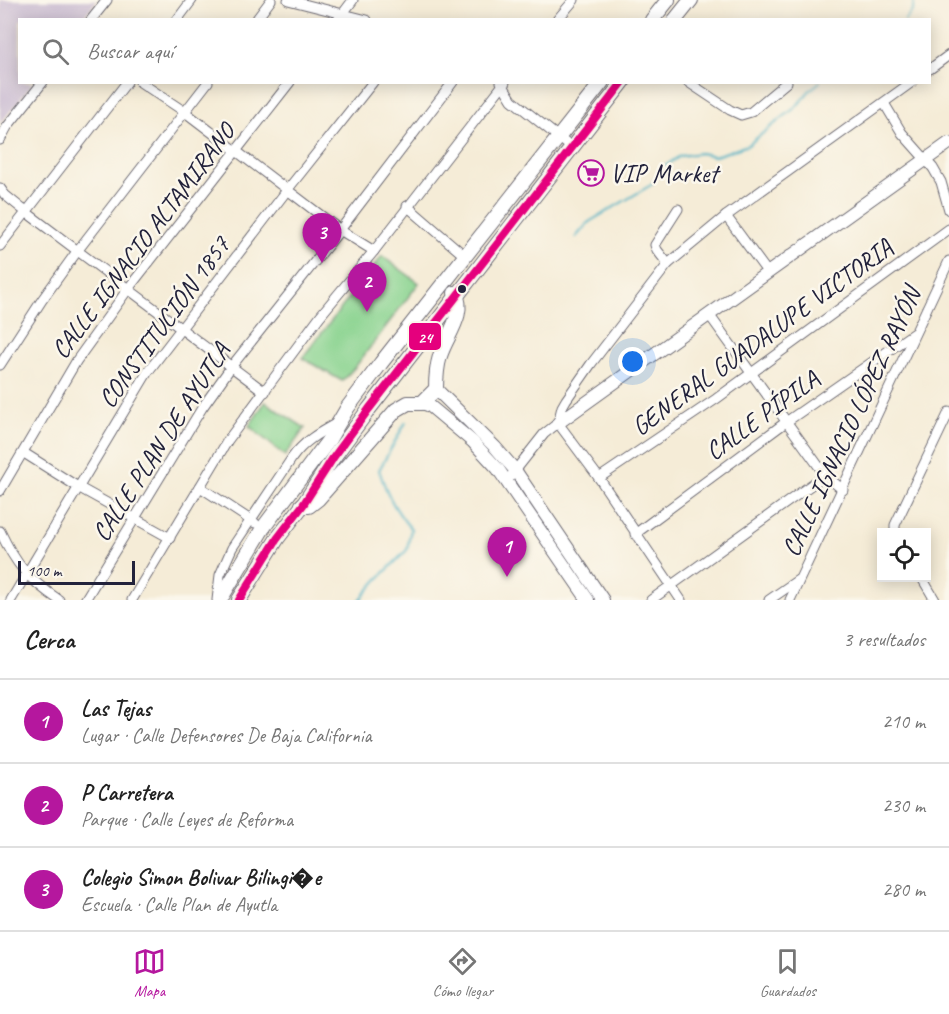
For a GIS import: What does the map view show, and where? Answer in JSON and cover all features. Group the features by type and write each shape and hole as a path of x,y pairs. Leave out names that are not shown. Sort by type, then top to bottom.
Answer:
{"highway":[{"path":"654,18 668,0"},
{"path":"677,18 691,0"},
{"path":"218,600 263,528 328,441 381,363 600,84"},
{"path":"239,600 277,539 369,409 621,84"},
{"path":"328,441 329,448 326,455 299,492 298,502 303,505 309,506 318,500 396,410 408,403 422,403 436,389 440,356 458,314 459,304 453,291 455,284 492,235 493,221"}],"main road":[{"path":"558,423 949,143"},
{"path":"436,389 515,470 576,571 588,600"},
{"path":"422,403 430,406 473,442 498,469 576,571 603,600"}],"street":[{"path":"93,18 107,0"},
{"path":"178,18 192,0"},
{"path":"258,18 271,0"},
{"path":"288,0 340,17 353,0"},
{"path":"559,18 574,0"},
{"path":"931,68 949,55"},
{"path":"0,140 7,127 41,84"},
{"path":"0,246 126,84"},
{"path":"143,84 185,112 340,230 374,251"},
{"path":"0,365 78,250 206,84"},
{"name":"CALLE IGNACIO ALTAMIRANO","path":"0,491 77,360 128,289 288,84"},
{"name":"CONSTITUCIÓN 1857","path":"11,600 147,374 371,84"},
{"name":"CALLE PLAN DE AYUTLA","path":"85,600 202,408 231,367 451,84"},
{"path":"132,600 228,440 320,316 374,251 502,84 512,100 572,148"},
{"path":"691,84 741,115 751,112 786,84"},
{"path":"507,481 544,434 558,423 562,407 578,382 668,264 726,216 909,84"},
{"path":"884,103 902,133 926,159 941,182 949,210"},
{"path":"0,188 4,195 26,212 265,392"},
{"path":"407,206 465,256"},
{"path":"668,264 655,245 678,209"},
{"path":"726,216 768,273"},
{"name":"GENERAL GUADALUPE VICTORIA","path":"599,478 716,399 949,229"},
{"name":"CALLE IGNACIO LÓPEZ RAYÓN","path":"790,600 949,261"},
{"path":"710,316 825,475 843,490"},
{"name":"CALLE PÍPILA","path":"635,534 786,422 916,331"},
{"path":"895,528 949,414"},
{"path":"218,600 220,575 232,548 250,520 301,446 339,422"},
{"path":"558,423 599,478 681,600"},
{"path":"24,453 78,487 170,538"},
{"path":"651,600 825,475"},
{"path":"200,487 263,528"},
{"path":"0,531 26,575 59,600"},
{"path":"769,600 800,578"},
{"path":"924,582 935,600"}],"shaded area":[{"path":"0,0 97,0 83,18 18,18 18,84 32,84 0,124"}],"green space":[{"path":"382,256 419,283 342,381 302,358"},
{"path":"265,402 305,428 285,456 249,426"}],"waterway":[{"path":"907,18 913,10 914,0"},
{"path":"576,237 589,222 651,185 665,166 680,156 700,153 715,156 748,145 796,107 818,84"},
{"path":"360,600 407,550 411,529 392,501 379,470 406,422"}],"transit line":[{"name":"24","path":"239,600 277,539 369,409 621,84"}],"place":[{"name":"VIP Market","path":"591,173"},
{"name":"Colegio Simon Bolivar Bilingi�e","path":"322,263"},
{"name":"P Carretera","path":"367,312"},
{"name":"Las Tejas","path":"507,577"}]}
